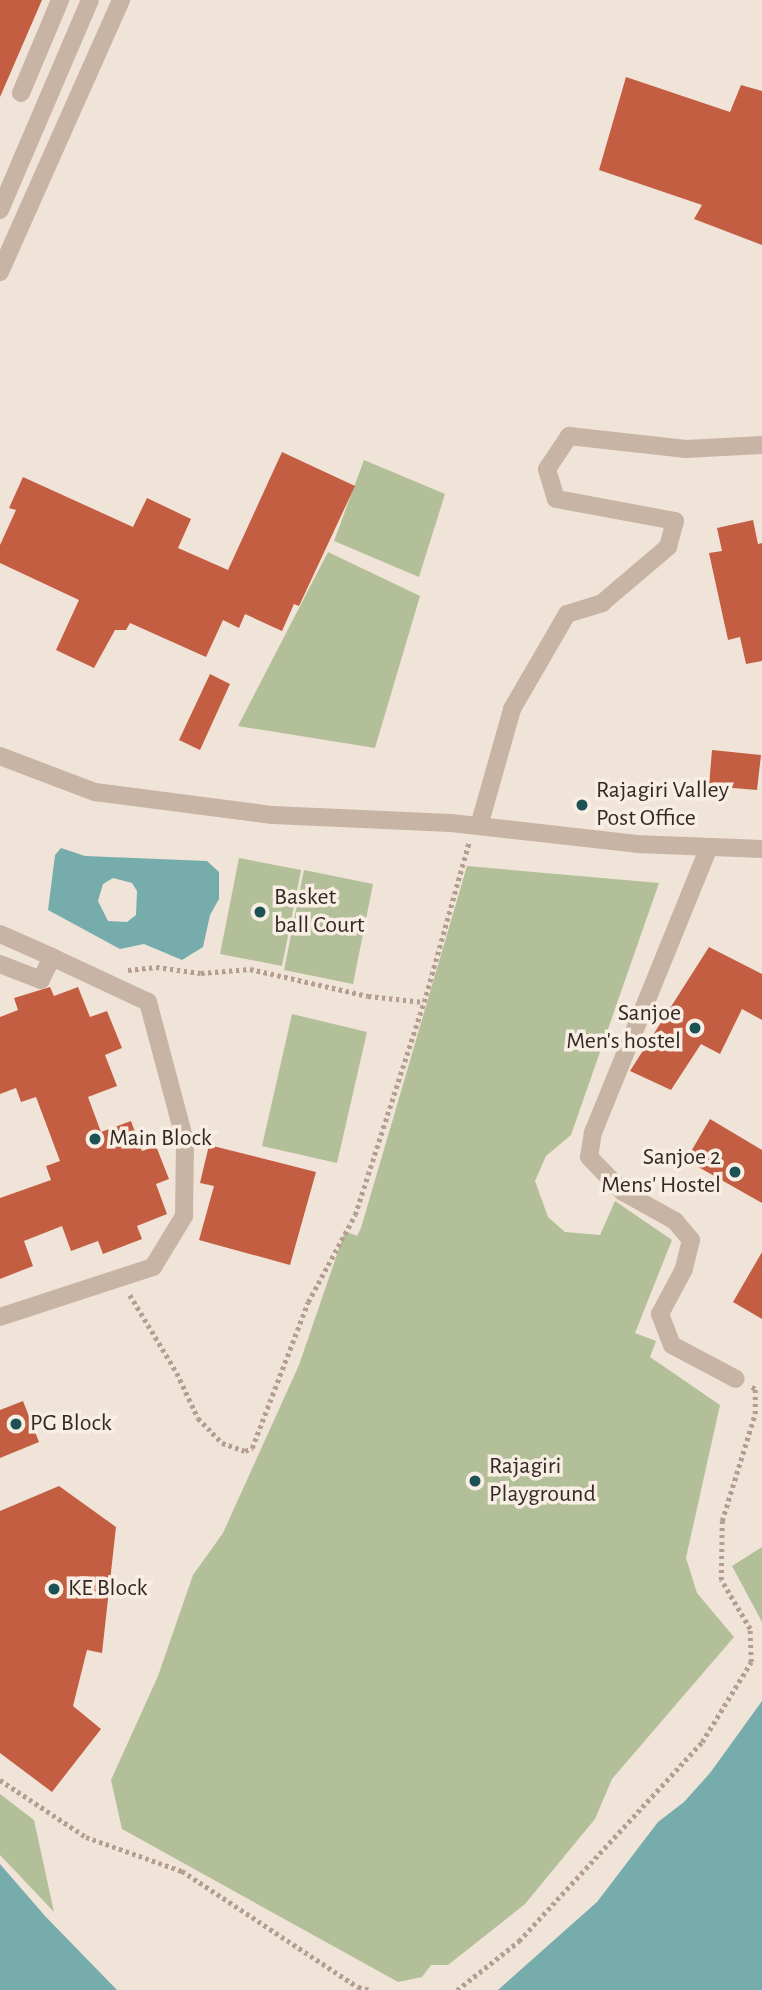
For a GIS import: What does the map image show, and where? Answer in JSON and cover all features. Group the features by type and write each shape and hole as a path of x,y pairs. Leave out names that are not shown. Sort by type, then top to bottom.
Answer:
{"street":[{"path":"21,93 60,0"},
{"path":"0,211 90,0"},
{"path":"0,272 121,0"},
{"path":"476,832 512,709 567,614 602,603 668,547 675,521 556,499 547,469 569,436 686,449 762,445"},
{"path":"0,756 95,792 273,816 637,844 762,849"},
{"path":"709,847 593,1132 589,1157 623,1192 675,1221 691,1240 684,1269 660,1314 672,1345 736,1379"},
{"path":"0,934 148,1002 185,1141 188,1181 184,1216 153,1267 0,1317"},
{"path":"0,964 41,980 52,957"}],"path":[{"path":"121,1278 177,1373 198,1418 222,1443 245,1451 252,1448 308,1302 355,1214 476,832"},
{"path":"115,987 124,971 138,967 201,973 250,969 369,996 424,1002"},
{"path":"457,1990 519,1941 702,1742 751,1662 750,1629 721,1580 723,1521 755,1414 755,1389 736,1379"},
{"path":"0,1780 86,1837 182,1871 358,1987 370,1990"}],"green space":[{"path":"364,460 445,494 419,577 334,541"},
{"path":"328,552 420,596 375,748 238,726"},
{"name":"Basket ball Court","path":"239,858 301,870 282,966 220,954"},
{"name":"Rajagiri Playground","path":"467,866 659,883 571,1135 546,1156 535,1181 548,1217 565,1232 600,1235 615,1201 672,1240 635,1333 656,1341 650,1357 720,1405 686,1558 697,1593 734,1637 612,1779 595,1819 525,1904 448,1965 431,1965 422,1977 398,1982 122,1829 111,1780 158,1676 193,1575 223,1533 299,1365 345,1231 357,1236 361,1228"},
{"path":"304,870 373,884 353,984 284,970"},
{"path":"292,1014 367,1032 337,1163 262,1146"},
{"path":"762,1547 762,1622 732,1566"},
{"path":"0,1794 34,1820 54,1912 0,1855"}],"water":[{"path":"61,848 85,856 207,861 219,872 219,899 210,915 203,947 182,960 144,944 120,949 48,910 55,855","holes":["113,878 132,883 137,891 136,915 127,922 108,921 98,901 103,884"]},
{"path":"762,1701 762,1990 498,1990 597,1902 658,1822 684,1802 710,1773"},
{"path":"0,1864 45,1916 117,1990 0,1990"}],"building":[{"path":"0,0 42,0 0,97"},
{"path":"626,77 730,112 741,85 762,91 762,245 694,219 702,205 599,170"},
{"path":"282,452 355,486 299,606 294,604 282,631 245,614 239,628 223,620 206,657 130,623 126,630 115,630 94,668 56,650 79,600 0,563 0,545 16,510 9,508 23,477 133,527 147,498 191,519 178,548 228,570"},
{"path":"753,520 758,544 762,543 762,661 746,664 740,637 728,640 709,553 722,551 717,528"},
{"path":"210,674 230,684 200,750 179,740"},
{"path":"712,750 761,755 757,790 709,786"},
{"name":"Sanjoe Men's hostel","path":"709,947 762,974 762,1020 742,1009 720,1054 701,1044 671,1090 630,1071"},
{"name":"Main Block","path":"50,987 54,996 78,987 90,1017 107,1011 122,1048 105,1055 117,1086 88,1097 101,1132 131,1121 142,1151 156,1146 169,1179 156,1184 167,1214 137,1226 142,1239 103,1254 98,1241 71,1251 62,1226 24,1241 33,1266 0,1279 0,1198 51,1180 46,1166 60,1161 36,1097 21,1102 16,1088 0,1094 0,1017 18,1010 14,998"},
{"name":"Sanjoe 2 Mens' Hostel","path":"710,1119 762,1150 762,1203 686,1160"},
{"path":"209,1145 316,1172 290,1265 199,1240 214,1186 200,1183"},
{"name":"Sanjoe 2 Mens' Hostel","path":"762,1252 762,1319 733,1302"},
{"name":"PG Block","path":"23,1401 39,1442 0,1458 0,1410"},
{"name":"KE Block","path":"59,1486 116,1527 102,1653 87,1650 73,1706 101,1729 52,1792 0,1753 0,1511"}],"place":[{"name":"Rajagiri Valley Post Office","path":"582,805"},
{"name":"Basket ball Court","path":"260,912"},
{"name":"Sanjoe Men's hostel","path":"695,1028"},
{"name":"Main Block","path":"95,1139"},
{"name":"Sanjoe 2 Mens' Hostel","path":"735,1172"},
{"name":"PG Block","path":"16,1424"},
{"name":"Rajagiri Playground","path":"475,1481"},
{"name":"KE Block","path":"54,1589"}]}
